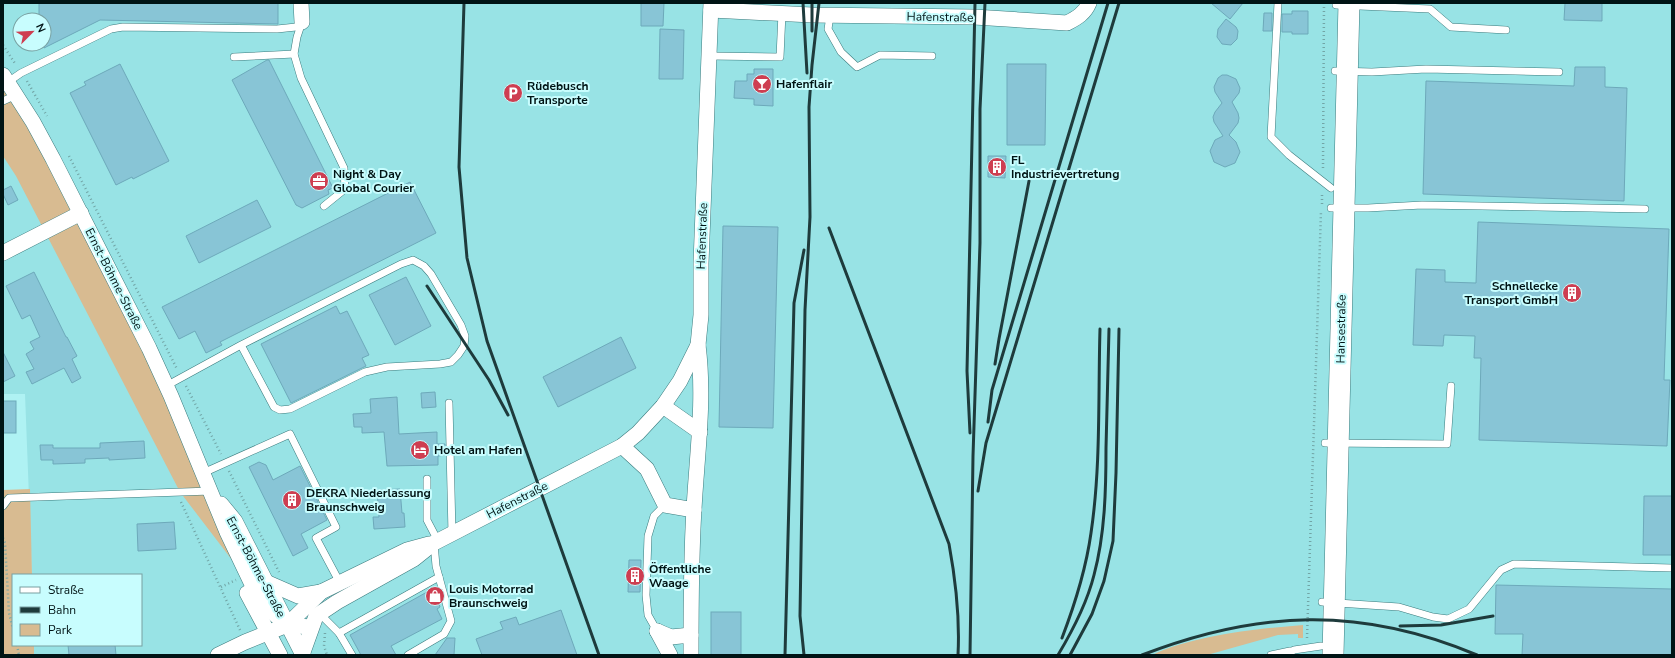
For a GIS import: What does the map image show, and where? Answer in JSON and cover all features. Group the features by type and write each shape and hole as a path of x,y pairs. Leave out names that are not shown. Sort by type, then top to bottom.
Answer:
{"main road":[{"name":"Hansestraße","path":"1320,651 1328,602 1332,443 1332,196 1341,71 1339,4"}],"street":[{"path":"301,3 302,22"},
{"name":"Hafenstraße","path":"691,655 694,510 700,432 701,369 698,345 701,315 701,263 711,6 782,14 830,16 974,17 1067,23 1078,18 1087,8 1089,3"},
{"name":"Ernst-Böhme-Straße","path":"7,88 53,159 166,386 211,490 227,532 259,599 287,625"},
{"path":"3,253 81,214"},
{"name":"Hafenstraße","path":"303,655 310,628 319,613 414,559 436,542 622,446 638,433 663,406 680,381 698,345"},
{"path":"663,406 700,432"},
{"path":"622,446 647,469 665,505 694,510"},
{"name":"Ernst-Böhme-Straße","path":"211,490 235,521 303,655"},
{"name":"Ernst-Böhme-Straße","path":"211,490 219,526 232,560 267,632 280,655"},
{"name":"Hafenstraße","path":"266,582 298,596 321,592 407,550 436,542"},
{"name":"Hafenstraße","path":"287,625 321,592"},
{"name":"Ernst-Böhme-Straße","path":"267,632 287,625 310,628"},
{"path":"657,631 671,637 691,635"},
{"path":"657,631 670,655"},
{"path":"218,655 267,632"}],"lane":[{"path":"1278,3 1271,137 1332,196 1368,208 1422,205 1645,209"},
{"path":"1339,4 1430,9 1451,27 1506,30"},
{"path":"710,56 780,57 782,14"},
{"path":"830,16 828,29 841,52 857,66 880,55 932,56"},
{"path":"302,22 297,37 294,54 301,78 344,168 345,189 324,206"},
{"path":"7,88 21,73 111,29 123,27 277,29 296,27 302,22"},
{"path":"234,58 294,54"},
{"path":"1341,71 1372,72 1426,69 1559,72"},
{"path":"166,386 241,345 401,264 413,260 424,266 431,274 461,325 465,336 464,346 451,362 387,367 365,372 290,409 280,410 274,407 241,345"},
{"path":"1332,443 1447,444 1451,386"},
{"path":"449,403 452,534"},
{"path":"203,473 290,434 336,527 316,538 340,583"},
{"path":"408,655 444,634 450,621 436,566 436,542 427,520 427,480"},
{"path":"3,506 9,498 211,490"},
{"path":"657,631 648,615 647,609 648,536 654,516 665,505"},
{"path":"1328,602 1399,607 1433,618 1448,619 1469,610 1501,570 1514,564 1672,568"},
{"path":"339,632 439,577"},
{"path":"319,613 339,632 352,655"},
{"path":"1271,655 1294,650 1320,651"},
{"path":"1286,655 1294,650"}],"path":[{"path":"1320,651 1332,196 1339,4"},
{"path":"3,46 36,95 51,123"},
{"path":"66,150 182,377 278,572 285,574"},
{"path":"177,492 222,587 245,642"},
{"path":"3,538 5,543 9,613 12,625"}],"shaded area":[{"path":"3,3 1672,3 1672,655 34,655 34,646 142,646 142,574 32,574 25,394 3,394"}],"green space":[{"path":"3,76 19,99 211,491 232,560 180,492 16,176 3,156"},
{"path":"30,489 32,574 12,574 12,646 34,646 34,655 3,655 3,490"},
{"path":"1303,625 1303,638 1298,638 1298,634 1278,635 1207,655 1152,655 1187,642 1226,634"}],"building":[{"path":"39,3 278,3 278,24 100,20 52,44 52,12 39,12"},
{"path":"641,3 664,3 663,26 641,26"},
{"path":"1211,3 1243,3 1230,19"},
{"path":"1565,3 1602,3 1602,21 1564,20"},
{"path":"1292,11 1308,11 1308,34 1292,34 1292,32 1282,32 1282,14 1292,14"},
{"path":"1264,13 1272,13 1272,31 1263,31"},
{"path":"1226,19 1236,27 1238,31 1237,39 1231,45 1222,44 1217,37 1218,29"},
{"path":"660,29 684,30 683,79 659,79"},
{"path":"269,60 333,188 328,190 329,194 302,208 296,205 232,80"},
{"path":"120,64 169,161 133,179 132,177 116,185 70,93 86,85 84,82"},
{"path":"1007,64 1046,64 1045,145 1007,145"},
{"path":"1575,67 1605,67 1605,87 1627,88 1624,201 1423,194 1426,81 1574,86"},
{"path":"754,69 773,69 773,106 754,105 754,99 734,98 735,81 747,81 747,74 754,74"},
{"path":"1222,75 1227,75 1236,79 1240,88 1239,93 1232,102 1238,113 1238,123 1229,135 1236,142 1240,152 1235,163 1225,167 1214,162 1210,151 1215,140 1223,136 1214,122 1213,117 1222,103 1215,92 1214,87 1218,78"},
{"name":"FL Industrievertretung","path":"988,156 1006,156 1005,178 988,177"},
{"path":"410,182 436,233 220,342 222,345 206,353 195,331 179,339 162,307"},
{"path":"11,186 18,200 8,205 3,194 3,190"},
{"path":"257,200 271,227 199,263 186,236"},
{"path":"1478,222 1669,229 1664,380 1670,380 1667,446 1479,440 1481,358 1474,358 1475,336 1444,335 1443,346 1413,345 1416,269 1445,270 1445,282 1476,283"},
{"path":"723,226 778,227 773,428 719,427"},
{"path":"34,272 77,356 72,359 81,378 72,383 64,368 32,384 26,372 34,369 26,354 34,349 30,342 40,337 30,315 22,319 6,286"},
{"path":"406,277 431,326 395,345 369,295"},
{"path":"336,306 340,314 347,311 369,355 362,358 366,366 291,403 261,344"},
{"path":"621,337 636,368 558,407 543,377"},
{"path":"3,352 15,376 3,382"},
{"path":"435,392 436,407 422,408 421,393"},
{"path":"397,397 399,434 437,432 437,444 445,444 445,455 438,456 438,465 387,466 384,432 362,433 362,427 354,427 353,414 371,413 370,399"},
{"path":"3,401 16,401 16,433 3,433"},
{"path":"144,441 145,458 109,460 109,458 85,459 85,463 53,464 53,460 41,460 40,445 53,445 53,448 100,448 100,443"},
{"name":"DEKRA Niederlassung Braunschweig","path":"259,462 266,465 273,480 300,466 327,520 301,534 308,548 293,556 249,467"},
{"path":"400,489 405,527 374,529 373,517 379,517 377,490"},
{"path":"1644,496 1672,496 1672,555 1643,555"},
{"path":"174,522 176,549 138,551 137,524"},
{"name":"Öffentliche Waage","path":"629,560 641,560 640,592 628,592"},
{"path":"1496,585 1672,589 1672,655 1522,655 1523,634 1495,634"},
{"path":"427,592 429,595 436,594 440,607 437,609 442,619 391,646 396,655 361,655 350,635"},
{"path":"561,610 577,655 482,655 476,639 503,629 500,622 516,617 519,625"},
{"path":"711,612 741,612 741,655 711,655"},
{"path":"447,638 455,638 454,655 435,655"},
{"path":"68,646 115,646 116,655 69,655"}],"railway":[{"path":"464,3 459,167 467,258 487,341 599,655"},
{"path":"803,3 807,73"},
{"path":"812,3 812,31"},
{"path":"804,655 800,616 805,310 810,217 809,107 819,3"},
{"path":"970,433 967,371 975,3"},
{"path":"970,655 973,456 980,243 980,109 985,3"},
{"path":"988,422 992,390 1108,3"},
{"path":"978,491 986,443 1119,3"},
{"path":"995,364 1029,181"},
{"path":"829,228 949,544 957,600 958,655"},
{"path":"785,655 794,303 804,250"},
{"path":"427,286 489,380 508,415"},
{"path":"1062,638 1076,599 1083,573 1089,546 1094,508 1098,457 1100,329"},
{"path":"1058,655 1088,596 1101,544 1105,496 1109,329"},
{"path":"1070,655 1092,614 1104,581 1113,541 1119,329"},
{"path":"1400,626 1441,625 1493,616"},
{"path":"1142,655 1185,640 1227,629 1268,622 1310,620 1351,622 1392,628 1434,639 1477,655"}],"place":[{"name":"Hafenflair","path":"762,84"},
{"name":"Rüdebusch Transporte","path":"513,93"},
{"name":"FL Industrievertretung","path":"997,167"},
{"name":"Night & Day Global Courier","path":"319,181"},
{"name":"Schnellecke Transport GmbH","path":"1572,293"},
{"name":"Hotel am Hafen","path":"420,450"},
{"name":"DEKRA Niederlassung Braunschweig","path":"292,500"},
{"name":"Öffentliche Waage","path":"635,576"},
{"name":"Louis Motorrad Braunschweig","path":"435,596"}]}
